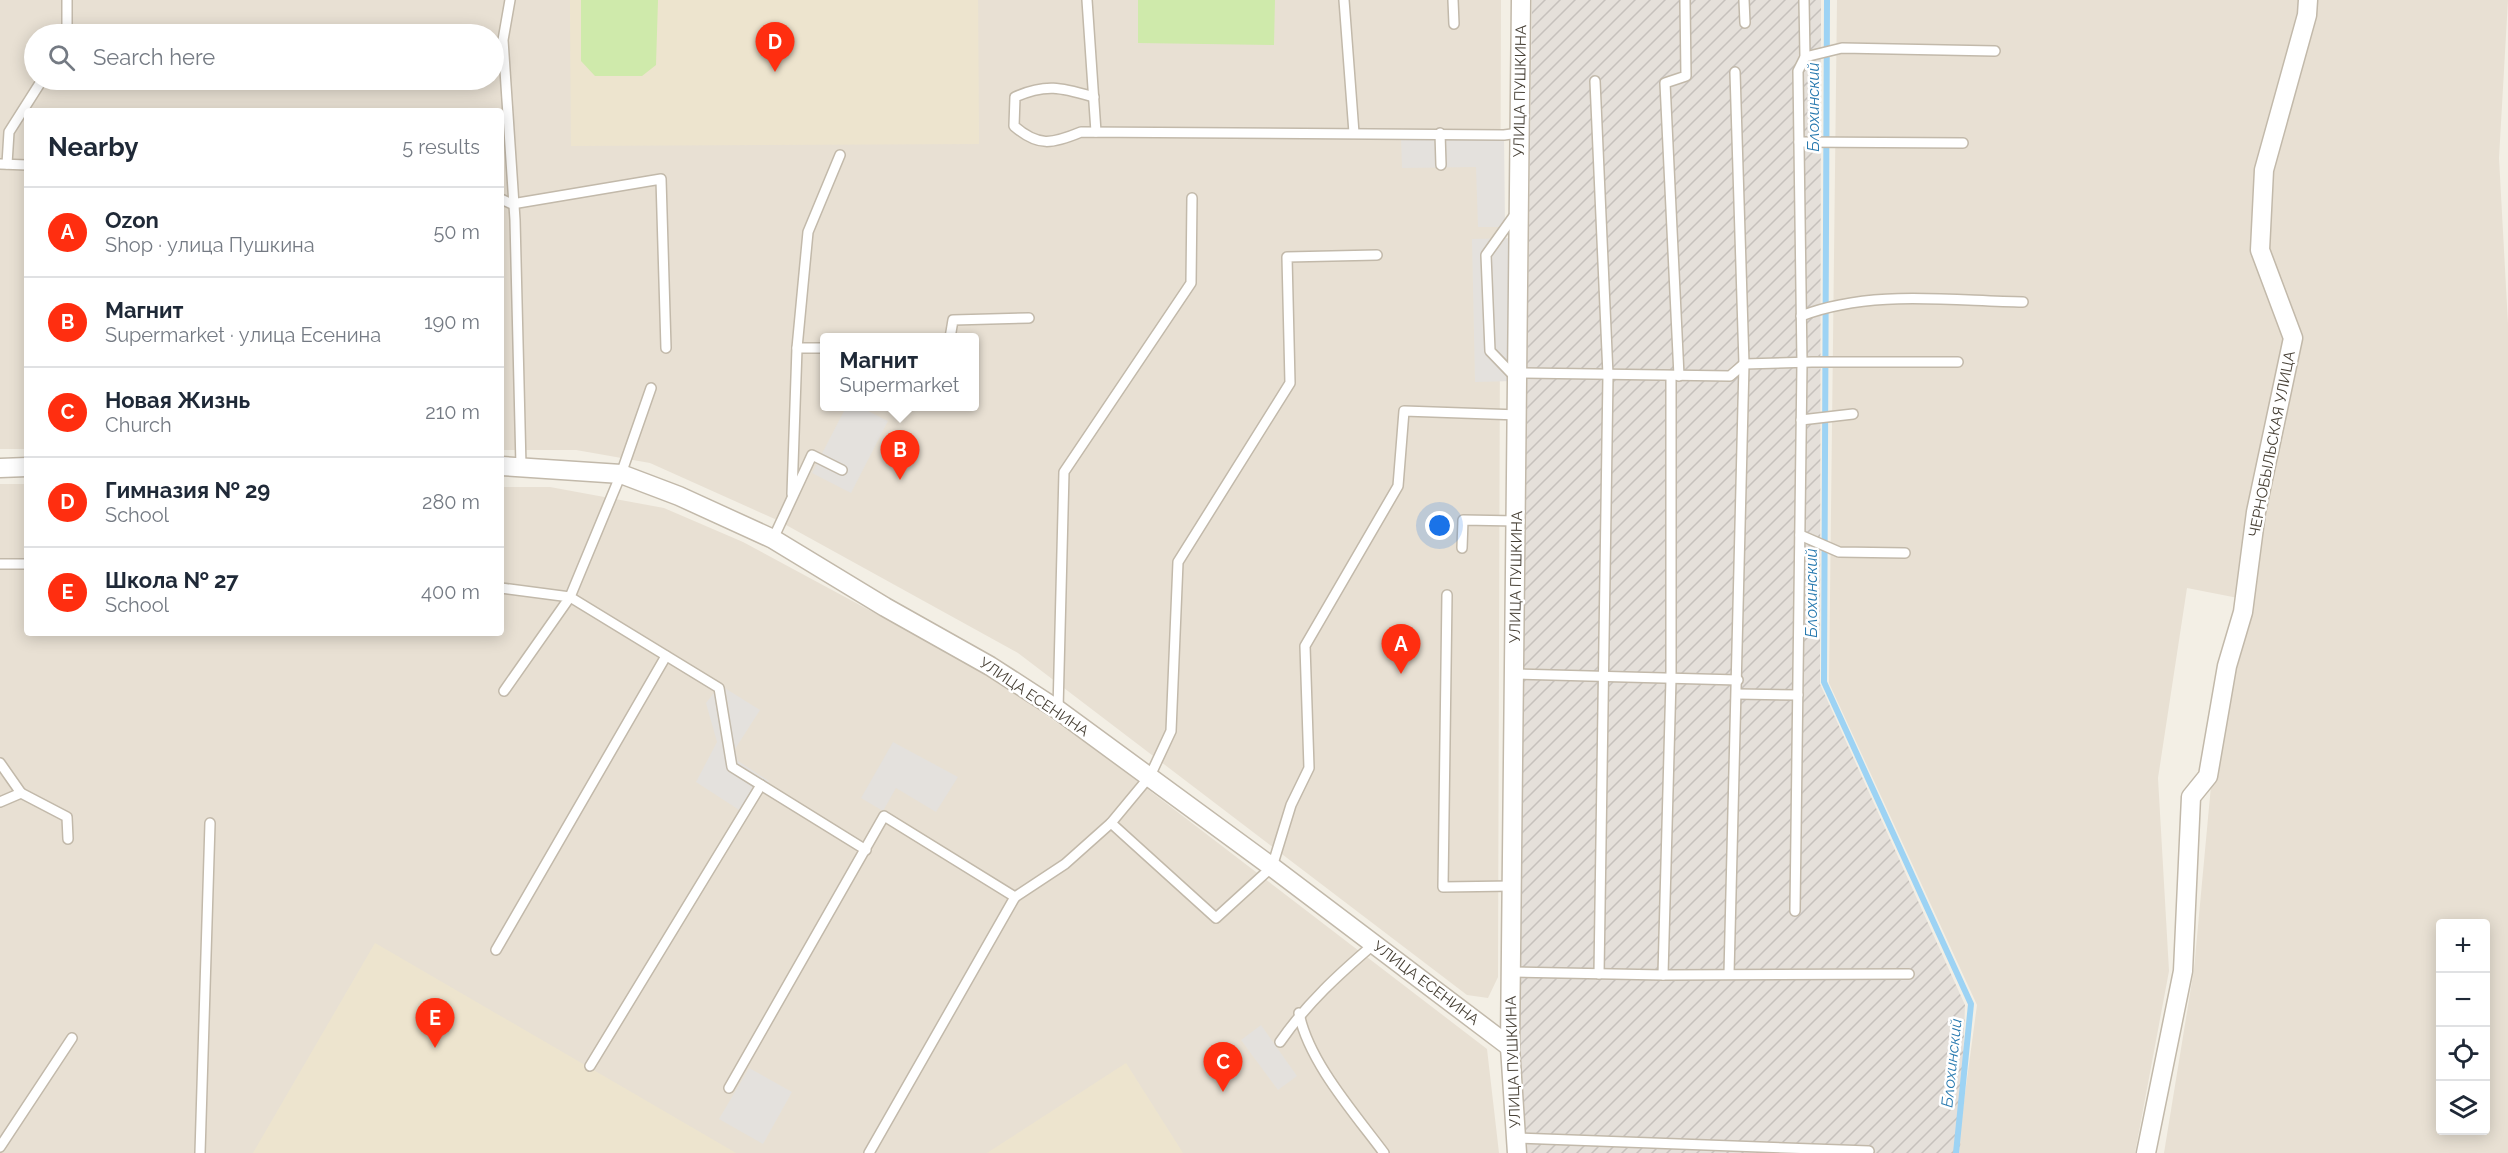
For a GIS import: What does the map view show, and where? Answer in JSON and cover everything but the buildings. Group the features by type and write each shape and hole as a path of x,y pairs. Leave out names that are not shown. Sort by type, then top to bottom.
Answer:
{"street":[{"name":"УЛИЦА ПУШКИНА","path":"1516,1146 1510,1047 1519,415 1521,0"},
{"name":"ЧЕРНОБЫЛЬСКАЯ УЛИЦА","path":"2148,1145 2183,971 2191,798 2208,776 2227,666 2243,612 2256,512 2293,338 2260,250 2264,170 2307,15 2308,0"},
{"name":"УЛИЦА ЕСЕНИНА","path":"504,466 621,474 679,496 773,539 885,607 990,666 1058,710 1150,776 1510,1047"},
{"path":"0,468 24,467"}],"lane":[{"path":"66,24 67,0"},
{"path":"504,34 510,0"},
{"path":"1087,0 1096,132"},
{"path":"1344,0 1354,133"},
{"path":"1453,0 1454,24"},
{"path":"1664,975 1675,376 1665,82 1686,76 1685,0"},
{"path":"1744,0 1744,23"},
{"path":"1804,0 1810,56"},
{"path":"1795,911 1800,535 1806,419 1802,363 1798,71 1810,56 1842,48 1995,51"},
{"path":"504,58 512,204 515,220 520,466"},
{"path":"1730,974 1744,364 1735,72"},
{"path":"1595,81 1608,375 1599,974"},
{"path":"1094,97 1048,86 1030,90 1015,97 1014,126 1029,139 1050,142 1081,132 1504,135 1519,133"},
{"path":"24,108 36,90"},
{"path":"24,108 9,132 4,164 24,165"},
{"path":"1440,133 1441,165"},
{"path":"1799,142 1963,143"},
{"path":"792,494 796,348 808,232 840,155"},
{"path":"504,200 512,204 661,179 666,348"},
{"path":"1058,710 1064,472 1191,283 1192,198"},
{"path":"1519,209 1486,255 1490,351 1519,377 1730,376 1744,364 1958,362"},
{"path":"869,1153 1015,897 1065,864 1112,823 1150,776 1171,731 1178,562 1290,383 1287,257 1377,255"},
{"path":"1801,316 1846,302 1879,299 2023,302"},
{"path":"951,333 953,320 1029,318"},
{"path":"796,348 820,348"},
{"path":"504,691 570,597 621,474 651,388"},
{"path":"1112,823 1216,918 1272,867 1291,805 1308,768 1305,646 1398,486 1404,411 1519,415"},
{"path":"1806,419 1853,414"},
{"path":"773,539 812,455 842,470"},
{"path":"1462,548 1463,520 1517,521"},
{"path":"1800,535 1811,542 1839,552 1905,553"},
{"path":"0,564 24,564"},
{"path":"504,588 570,597 719,688 732,767 866,850"},
{"path":"1447,595 1443,887 1512,886"},
{"path":"496,950 666,656"},
{"path":"1514,674 1738,680"},
{"path":"1737,694 1798,695"},
{"path":"0,763 21,793 67,818 68,839"},
{"path":"590,1066 761,784"},
{"path":"0,802 21,793"},
{"path":"729,1088 884,816 1015,897"},
{"path":"200,1153 210,823"},
{"path":"1280,1042 1299,1013 1321,989 1374,944"},
{"path":"1511,972 1664,975 1909,974"},
{"path":"1299,1013 1302,1029 1323,1068 1384,1153"},
{"path":"0,1147 72,1038"},
{"path":"1516,1146 1869,1151"}],"shaded area":[{"path":"0,0 1501,0 1498,977 1488,998 1467,995 1018,653 777,520 650,463 576,450 504,450 504,108 24,108 24,449 0,449"},
{"path":"570,0 978,0 979,144 571,146"},
{"path":"1532,0 1821,0 1820,684 1965,1005 1960,1153 1525,1153 1518,1043"},
{"path":"1837,0 2302,0 2301,13 2256,169 2251,251 2284,338 2238,598 2187,588 2158,778 2169,971 2135,1153 1957,1153 1977,1005 1829,683"},
{"path":"2314,0 2508,0 2499,158 2508,324 2508,1153 2164,1153 2194,969 2212,775 2299,337 2269,250 2271,169"},
{"path":"1504,135 1505,227 1478,227 1476,167 1402,168 1401,137"},
{"path":"1511,238 1514,381 1475,382 1472,239"},
{"path":"844,411 868,411 888,421 851,493 812,473"},
{"path":"0,484 24,484 24,636 504,636 504,487 550,487 664,508 743,542 986,673 1107,758 1487,1049 1499,1153 0,1153"},
{"path":"720,685 760,710 735,749 738,761 769,781 747,815 696,782 717,742 706,703"},
{"path":"893,742 958,777 936,812 896,788 883,811 861,798"},
{"path":"375,943 736,1153 253,1153"},
{"path":"1261,1025 1297,1076 1278,1090 1241,1040"},
{"path":"1126,1063 1183,1153 987,1153"},
{"path":"749,1068 792,1092 763,1144 719,1119"}],"green space":[{"path":"581,0 658,0 656,65 642,76 595,76 581,61"},
{"path":"1138,0 1275,0 1274,45 1138,43"}],"waterway":[{"name":"Блохинский","path":"1827,0 1824,682 1971,1004 1956,1153"}],"place":[{"name":"Гимназия № 29","path":"775,72"},
{"name":"Магнит","path":"900,480"},
{"name":"Ozon","path":"1401,674"},
{"name":"Школа № 27","path":"435,1048"},
{"name":"Новая Жизнь","path":"1223,1092"}]}
